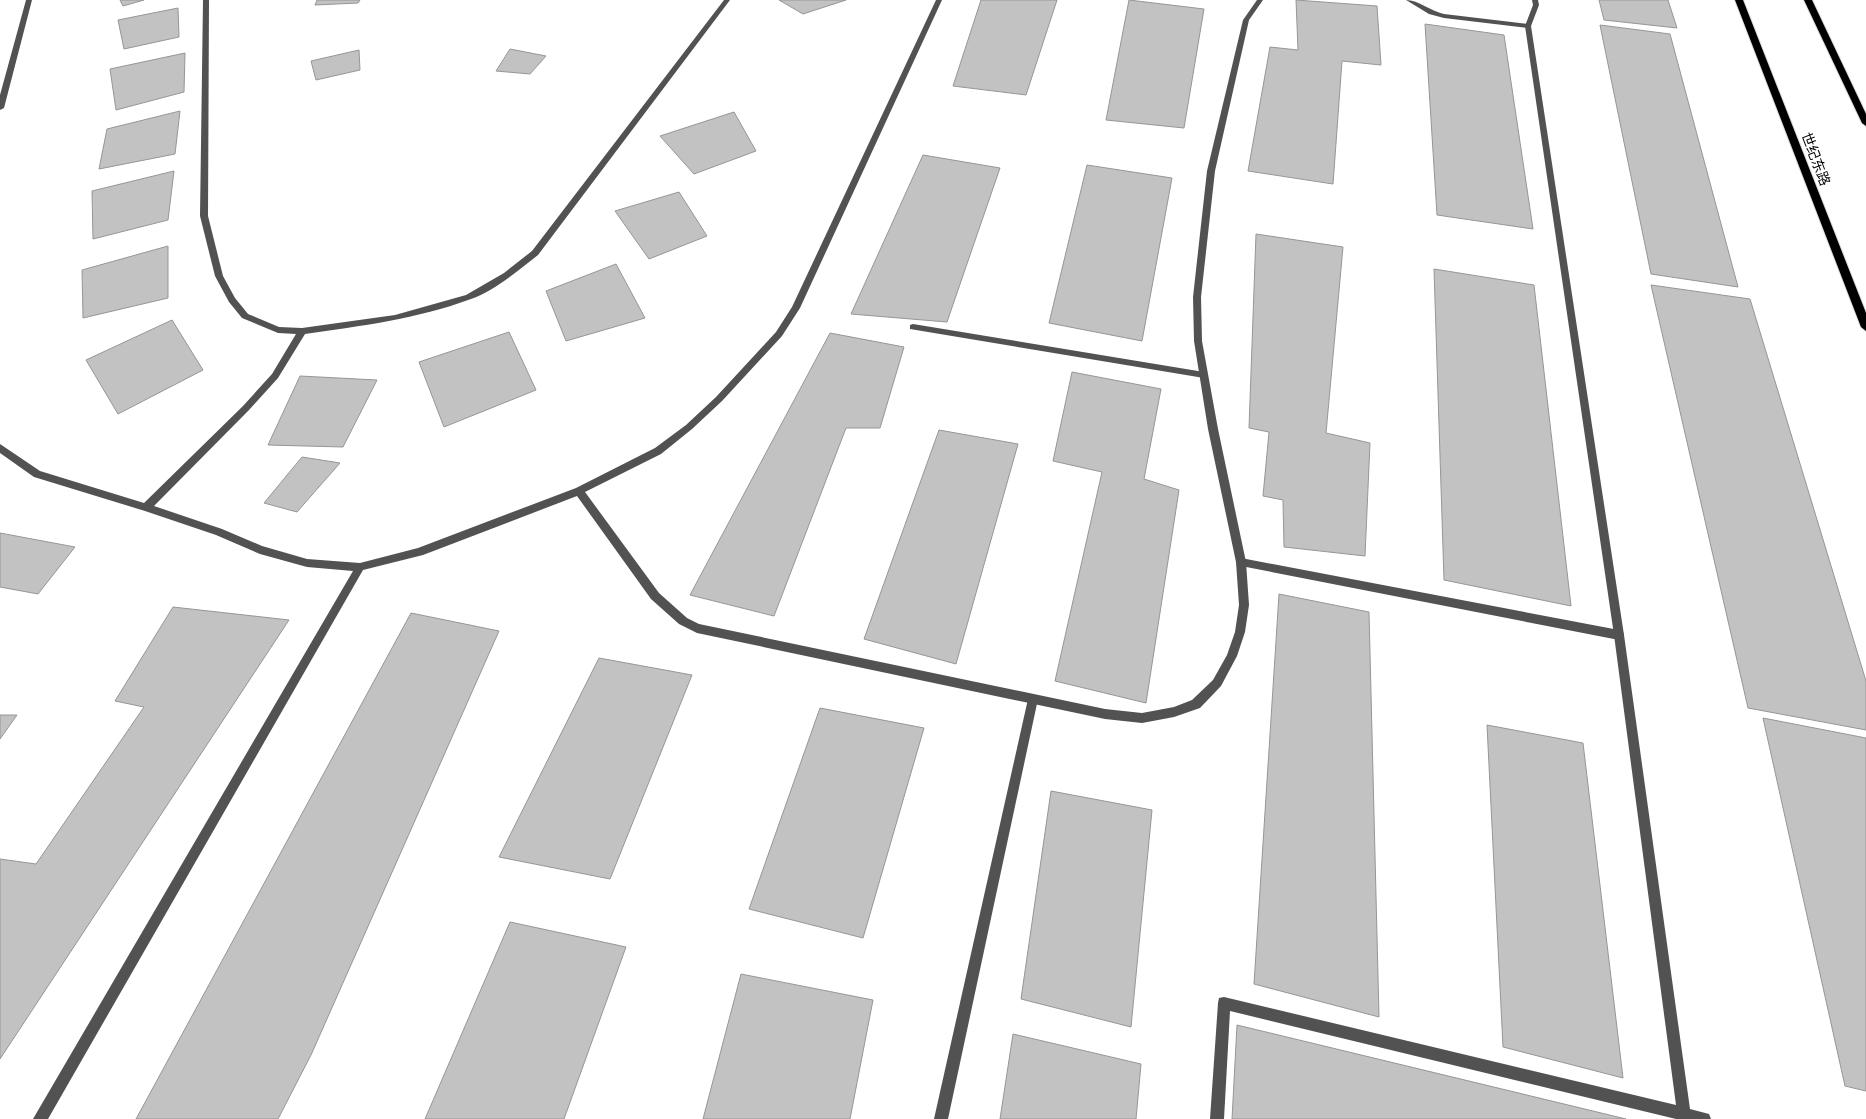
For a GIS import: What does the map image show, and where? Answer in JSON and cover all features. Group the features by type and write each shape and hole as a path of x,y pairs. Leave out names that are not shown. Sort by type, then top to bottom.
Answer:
{"main road":[{"name":"世纪东路","path":"1740,0 1866,327"},
{"path":"1808,0 1866,123"}],"street":[{"path":"0,108 29,0"},
{"path":"206,0 204,216 219,276 232,300 245,316 278,330 302,331 395,318 469,296 507,275 535,252 727,0"},
{"path":"0,448 37,474 146,507 279,556 307,563 360,567 419,552 579,492 658,452 719,399 779,334 796,308 940,0"},
{"path":"579,492 655,596 683,621 698,628 1106,714 1142,718 1174,712 1196,704 1217,683 1232,656 1240,632 1244,605 1241,562 1198,341 1196,297 1211,171 1246,20 1260,0"},
{"path":"1409,0 1431,13 1444,16 1528,26"},
{"path":"1536,0 1528,26 1619,635 1684,1114"},
{"path":"913,327 1204,375"},
{"path":"146,507 246,408 275,376 302,331"},
{"path":"1241,562 1619,635"},
{"path":"40,1119 360,567"},
{"path":"941,1119 1033,699"},
{"path":"1217,1119 1224,1003 1704,1119"}],"building":[{"path":"120,0 144,0 123,6"},
{"path":"317,0 360,0 358,3 315,5"},
{"path":"779,0 846,0 803,14"},
{"path":"981,0 1057,0 1026,95 953,86"},
{"path":"1129,0 1204,9 1184,128 1106,120"},
{"path":"1296,0 1377,6 1381,65 1342,61 1333,184 1248,171 1270,47 1298,50"},
{"path":"1599,0 1668,0 1677,28 1604,20"},
{"path":"178,8 179,37 124,49 118,20"},
{"path":"1425,24 1504,35 1533,229 1437,215"},
{"path":"1600,25 1670,34 1738,287 1651,274"},
{"path":"510,49 546,56 530,74 496,71"},
{"path":"359,50 360,70 316,80 311,61"},
{"path":"185,53 184,92 116,110 110,69"},
{"path":"180,111 175,154 99,169 107,129"},
{"path":"734,112 756,151 694,174 660,136"},
{"path":"923,155 1000,168 947,322 851,314"},
{"path":"1087,165 1172,178 1142,341 1049,323"},
{"path":"174,171 168,220 93,239 92,191"},
{"path":"679,192 707,236 649,259 615,211"},
{"path":"1256,234 1343,247 1326,433 1370,443 1365,556 1284,547 1283,500 1263,496 1269,432 1249,428"},
{"path":"168,246 168,298 83,318 82,270"},
{"path":"616,264 645,318 566,341 546,291"},
{"path":"1434,269 1534,285 1571,606 1444,580"},
{"path":"1651,285 1750,299 1866,681 1866,730 1748,708"},
{"path":"172,320 203,370 118,414 86,360"},
{"path":"509,332 536,390 444,427 419,362"},
{"path":"830,333 904,347 880,428 846,428 774,616 690,595"},
{"path":"1072,372 1161,389 1144,479 1179,490 1146,703 1055,681 1102,472 1053,461"},
{"path":"300,376 377,380 343,447 268,445"},
{"path":"939,430 1018,444 956,664 864,639"},
{"path":"302,457 340,463 297,512 264,503"},
{"path":"0,533 75,547 38,594 0,587"},
{"path":"1279,594 1369,612 1379,1017 1254,984"},
{"path":"173,607 289,620 0,1059 0,859 36,864 144,707 115,701"},
{"path":"411,613 499,631 311,1055 278,1119 136,1119"},
{"path":"599,658 692,675 610,879 499,857"},
{"path":"820,708 924,728 863,938 749,909"},
{"path":"0,715 17,715 0,739"},
{"path":"1763,718 1866,738 1866,1091 1845,1086"},
{"path":"1487,725 1583,743 1623,1078 1503,1047"},
{"path":"1051,791 1152,810 1131,1027 1021,999"},
{"path":"510,922 626,947 564,1119 425,1119"},
{"path":"741,974 873,1000 850,1119 703,1119"},
{"path":"1237,1025 1626,1119 1232,1119"},
{"path":"1013,1034 1141,1064 1136,1119 1000,1119"}]}
